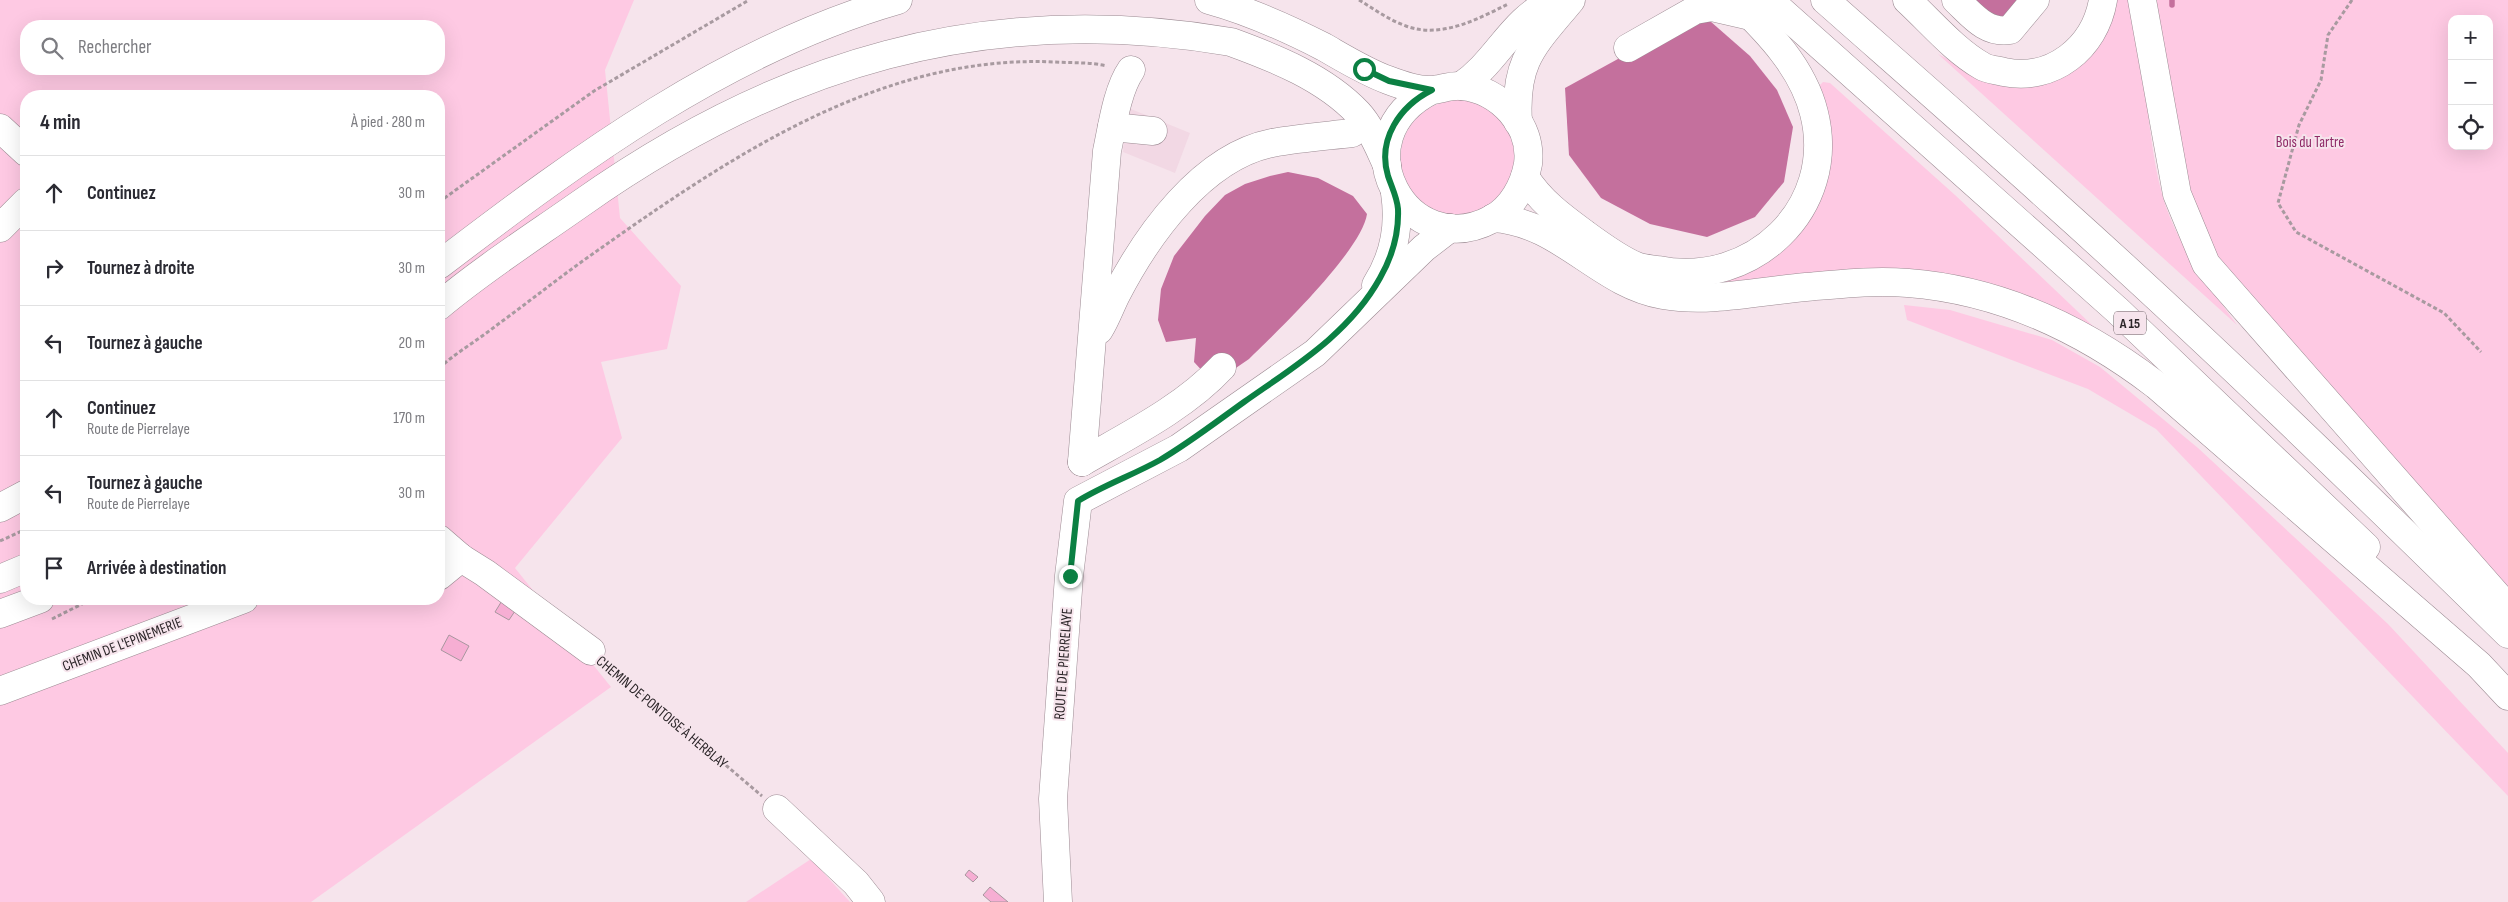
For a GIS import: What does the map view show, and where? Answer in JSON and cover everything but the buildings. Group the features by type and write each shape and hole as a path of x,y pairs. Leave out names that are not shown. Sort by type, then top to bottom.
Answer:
{"main road":[{"path":"445,261 584,159 704,83 800,34 898,0"},
{"path":"1209,0 1258,16 1389,81 1432,90"},
{"path":"1461,86 1476,76 1520,23 1554,0"},
{"path":"1518,122 1518,87 1526,59 1571,0"},
{"name":"A 15","path":"1824,0 2057,205 2144,285 2282,414 2508,634"},
{"path":"1907,0 1969,57 1984,67 2009,73 2031,74 2053,68 2070,58 2094,28 2102,10 2103,0"},
{"path":"1956,0 1979,22 1999,32 2010,30 2035,0"},
{"path":"2142,0 2176,194 2206,264 2508,608"},
{"path":"1525,177 1548,207 1592,239 1636,266 1670,273 1702,274 1734,266 1762,252 1782,234 1804,200 1816,163 1818,139 1814,113 1804,86 1752,5 1695,10 1669,28 1628,48"},
{"name":"A 15","path":"1752,5 1985,190 2138,330 2363,544 2508,696"},
{"path":"445,302 633,166 725,109 811,66 854,48 890,36 959,20 1029,11 1101,13 1172,25 1209,35 1273,59 1305,74 1336,93 1360,114 1375,140 1395,193 1418,217 1450,228 1480,224 1493,218 1507,207 1518,193 1525,177 1527,145 1518,122 1500,100 1482,90 1461,86 1432,90 1419,96 1405,108 1394,123 1388,140 1386,165"},
{"path":"1131,70 1126,77 1112,127 1105,176 1082,462 1154,421 1213,377 1222,367"},
{"path":"1112,127 1153,131"},
{"path":"0,128 20,146"},
{"path":"1092,341 1130,271 1161,223 1197,184 1238,155 1271,143 1324,146 1352,143"},
{"name":"ROUTE DE PIERRELAYE","path":"1362,307 1381,277 1392,251 1398,209 1395,193"},
{"path":"0,228 20,208"},
{"path":"1493,218 1533,226 1630,285 1662,295 1691,298 1714,297 1873,282 1909,283 1974,294 2006,303 2062,325 2102,346 2156,385 2476,662"},
{"name":"ROUTE DE PIERRELAYE","path":"1058,902 1053,798 1070,567 1078,501 1179,448 1315,353 1424,248 1450,228"},
{"path":"0,508 20,497"},
{"name":"CHEMIN DE PONTOISE À HERBLAY","path":"445,544 461,558 485,573 591,651"},
{"path":"445,571 461,558"},
{"path":"0,579 20,571"},
{"path":"0,614 24,605"},
{"name":"CHEMIN DE L'EPINEMERIE","path":"0,691 228,605"},
{"path":"777,809 856,883 871,902"}],"path":[{"path":"445,198 594,92 749,0"},
{"path":"1359,0 1407,27 1426,30 1454,26 1478,18 1516,0"},
{"path":"2352,0 2328,35 2321,80 2299,125 2278,203 2296,232 2444,313 2481,352"},
{"path":"445,364 558,279 714,172 779,134 862,96 913,79 979,64 1044,61 1098,64 1131,70"},
{"path":"0,540 20,532"},
{"name":"CHEMIN DE PONTOISE À HERBLAY","path":"591,651 777,809"}],"shaded area":[{"path":"1956,0 2035,0 2010,30"},
{"path":"1689,20 1710,21 1750,56 1777,90 1793,127 1784,182 1755,217 1707,237 1650,224 1601,198 1569,155 1565,88"},
{"path":"1126,107 1190,133 1175,173 1123,152"},
{"path":"1288,172 1318,178 1353,196 1367,214 1362,229 1351,248 1317,290 1249,359 1230,372 1206,375 1194,362 1196,338 1166,342 1158,320 1161,289 1174,256 1205,216 1225,195 1245,184"}],"green space":[{"path":"0,0 634,0 605,70 620,218 681,286 667,349 601,362 622,438 515,568 611,687 311,902 0,902"},
{"path":"2117,0 2130,0 2141,56 2157,172 2166,207 2188,254 2237,325 1938,54 1982,78 2098,46 2109,29"},
{"name":"Bois du Tartre","path":"2142,0 2508,0 2508,608 2206,264"},
{"path":"1823,82 1830,83 1955,195 2094,327 2014,292 1707,285 1755,270 1779,253 1798,232 1818,87"},
{"path":"1453,99 1477,102 1486,106 1499,117 1518,145 1508,192 1489,208 1477,214 1448,214 1426,205 1410,190 1402,170 1402,148 1410,127 1426,110"},
{"path":"1904,305 1950,310 2052,340 2100,367 2198,448 2388,624 2508,753 2508,796 2156,429 2088,389 1907,320"},
{"path":"811,859 850,902 746,902"}],"waterway":[{"path":"2172,0 2172,5"}],"route":[{"path":"1070,576 1078,501 1158,461 1179,448 1315,353 1340,331 1362,307 1381,277 1392,251 1398,209 1386,165 1388,140 1394,123 1405,108 1419,96 1432,90 1418,89 1389,81 1364,69"}]}
